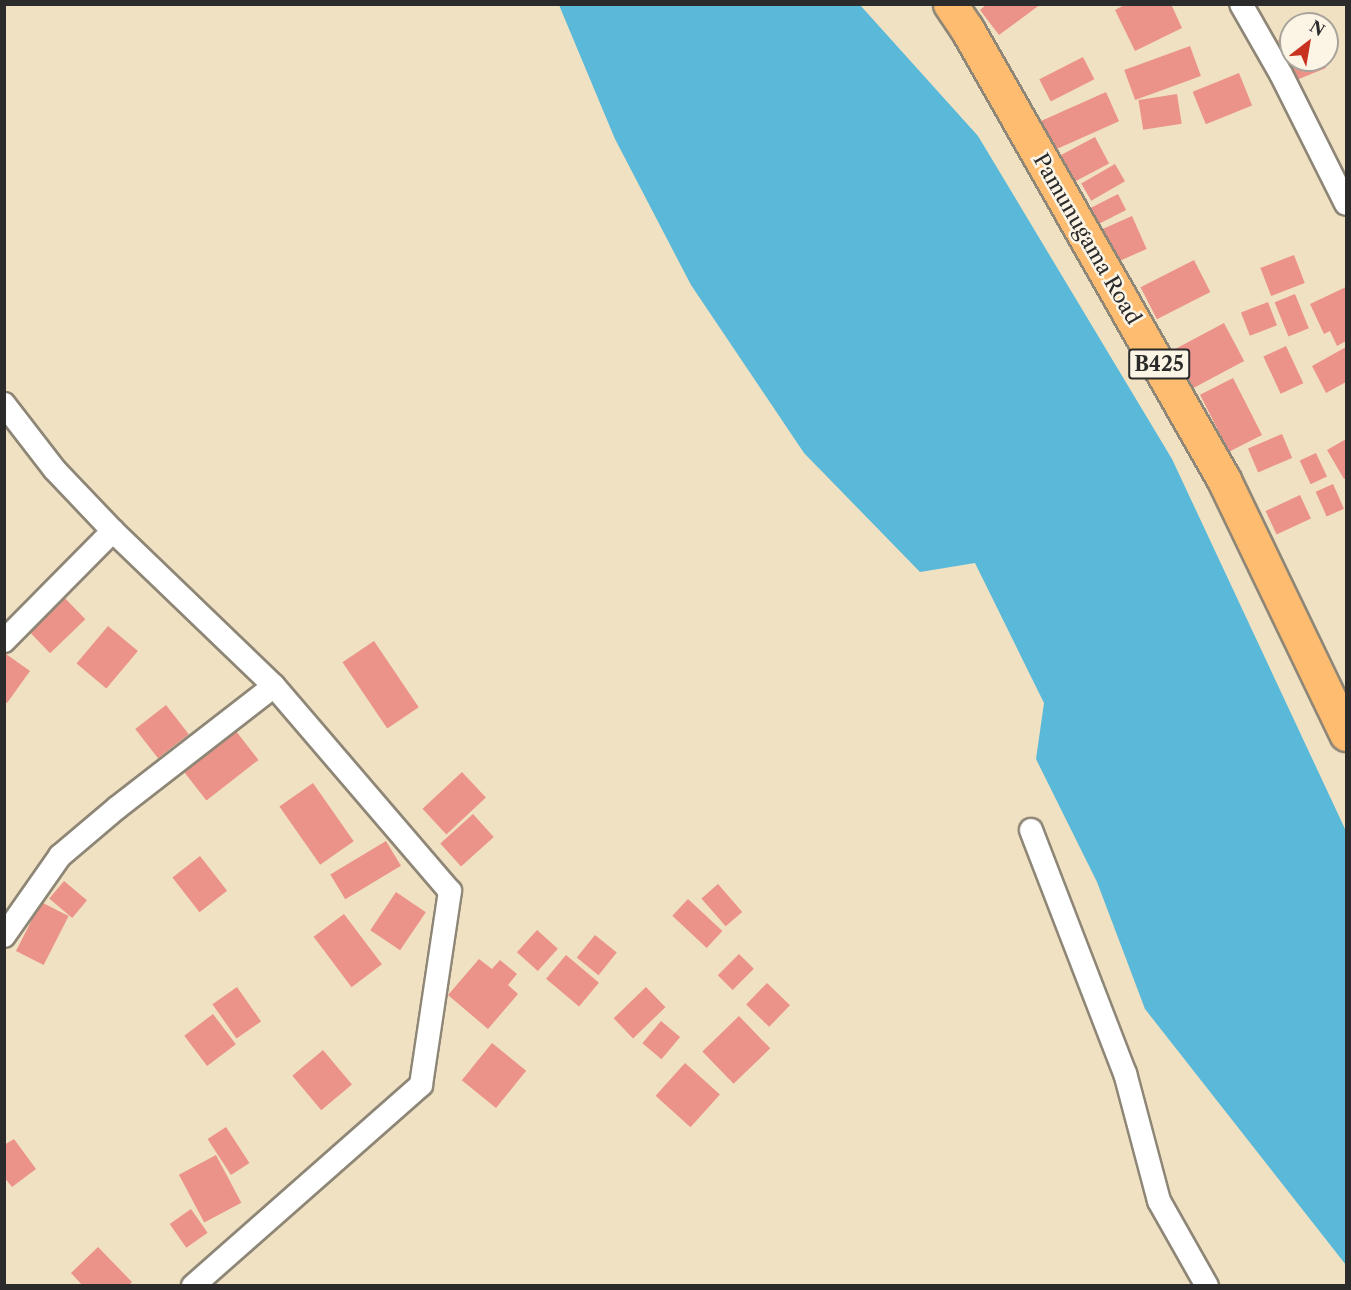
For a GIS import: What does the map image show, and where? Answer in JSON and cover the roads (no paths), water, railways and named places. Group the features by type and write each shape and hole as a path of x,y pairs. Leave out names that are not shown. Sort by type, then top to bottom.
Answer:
{"main road":[{"name":"Pamunugama Road","path":"950,4 967,29 1224,480 1347,734"}],"street":[{"path":"1241,4 1281,74 1347,204"},
{"path":"4,404 55,470 113,531 274,686 450,891 422,1085 193,1286"},
{"path":"4,641 113,531"},
{"path":"4,936 60,856 118,807 274,686"},
{"path":"1031,830 1125,1073 1159,1201 1207,1286"}],"water":[{"path":"559,5 860,5 978,136 1172,459 1346,831 1346,1265 1145,1009 1097,882 1036,759 1044,703 975,563 920,572 804,453 691,285 615,139"}]}
